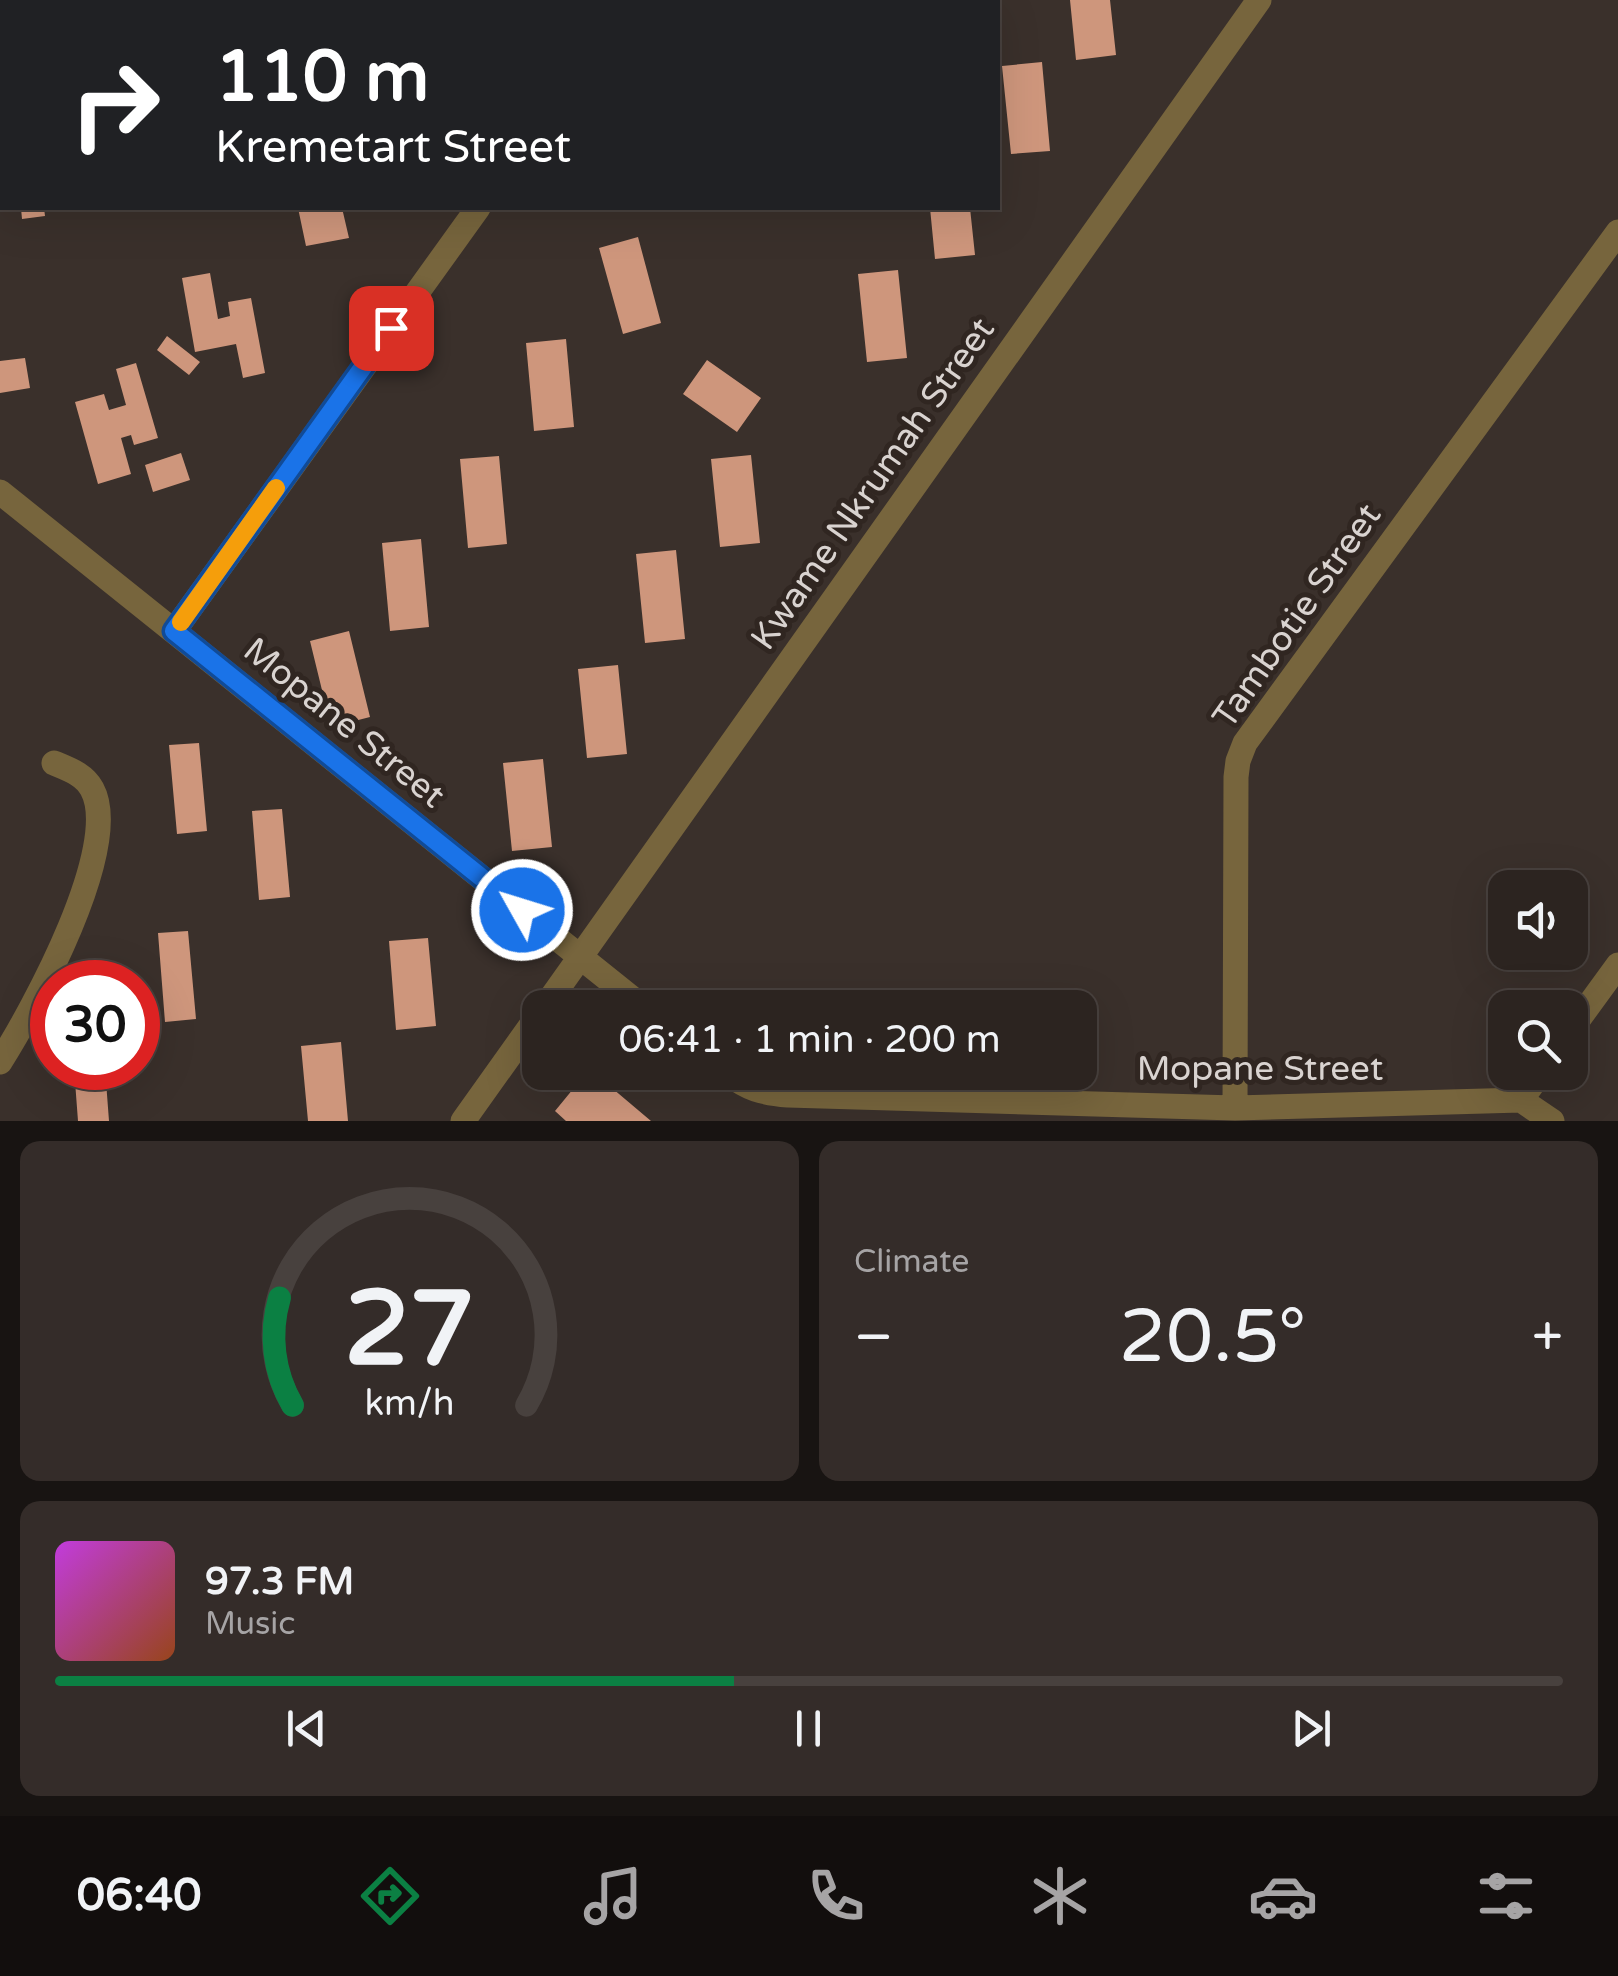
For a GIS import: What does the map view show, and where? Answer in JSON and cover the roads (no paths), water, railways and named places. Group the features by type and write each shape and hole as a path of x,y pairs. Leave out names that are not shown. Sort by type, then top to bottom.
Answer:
{"street":[{"name":"Kwame Nkrumah Street","path":"556,990 1259,0"},
{"path":"174,631 477,210"},
{"name":"Tambotie Street","path":"1234,1108 1236,777 1245,743 1618,232"},
{"name":"Mopane Street","path":"0,492 621,990"},
{"path":"0,1062 51,968 84,892 97,844 100,810 91,786 78,773 54,763"},
{"path":"1588,1007 1618,965"},
{"name":"Kwame Nkrumah Street","path":"464,1121 522,1038"},
{"name":"Mopane Street","path":"756,1090 788,1095 1234,1108 1521,1100"},
{"path":"1528,1090 1521,1100 1552,1121"}]}
